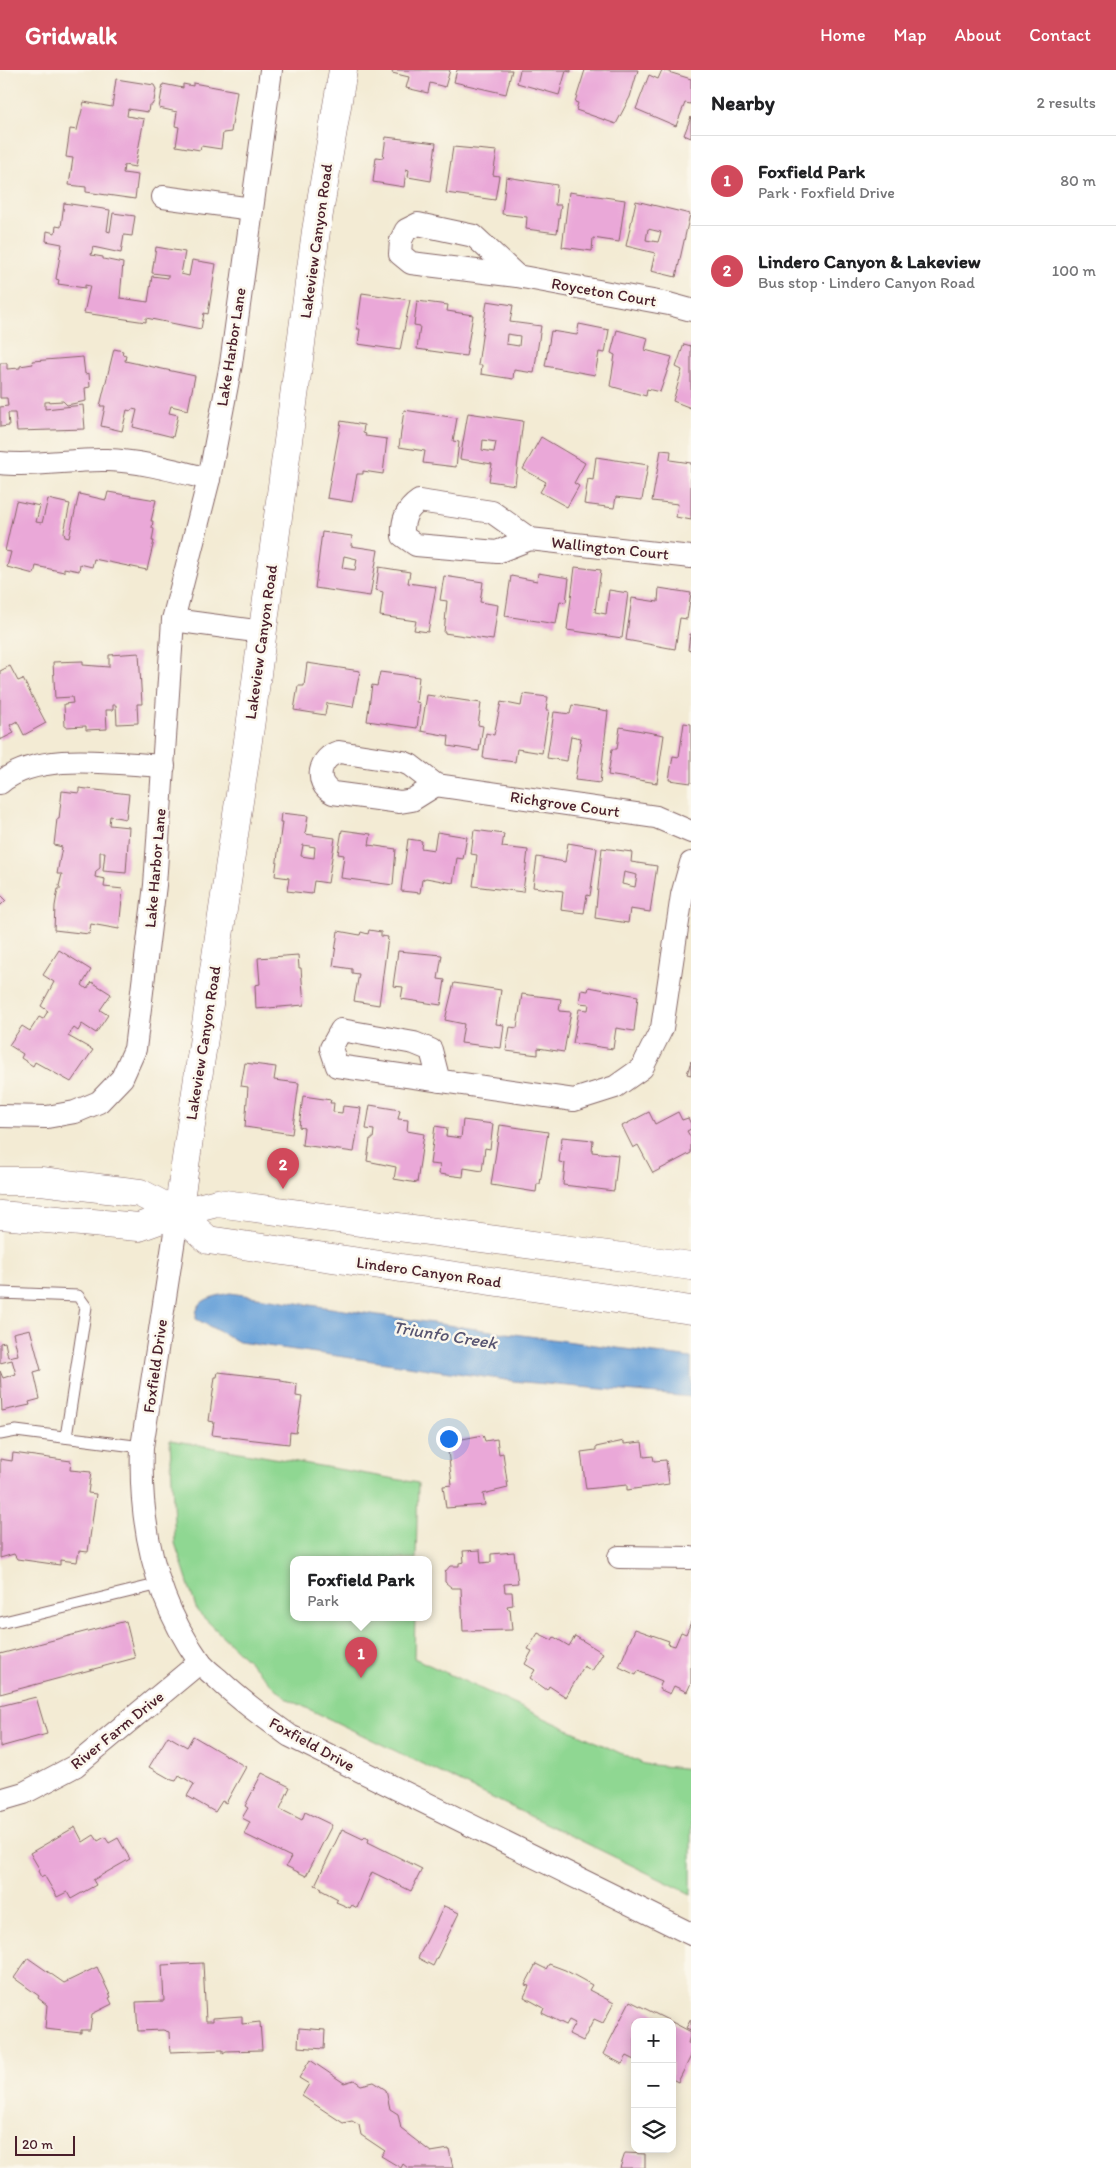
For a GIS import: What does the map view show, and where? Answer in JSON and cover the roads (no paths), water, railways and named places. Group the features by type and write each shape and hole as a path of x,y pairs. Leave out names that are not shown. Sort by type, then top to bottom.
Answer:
{"street":[{"name":"Lake Harbor Lane","path":"0,1116 47,1117 75,1112 98,1102 122,1078 135,1049 155,885 174,620 209,479 231,364 271,70"},
{"name":"Lakeview Canyon Road","path":"178,1213 263,632 316,231 343,70"},
{"path":"164,197 252,209"},
{"name":"Royceton Court","path":"517,276 669,304 691,310"},
{"path":"0,464 22,466 107,460 148,465 209,479"},
{"name":"Wallington Court","path":"530,539 492,512 419,501 409,508 403,524 404,536 416,545 497,552 530,539 691,557"},
{"path":"174,620 263,632"},
{"path":"0,783 31,767 62,761 164,766"},
{"name":"Richgrove Court","path":"436,785 656,817 691,832"},
{"path":"439,1081 574,1100 615,1087 642,1068 662,1028 682,895 691,863"},
{"name":"Lindero Canyon Road","path":"0,1181 41,1181 140,1193 178,1213 208,1240 691,1310"},
{"path":"0,1215 139,1228 178,1213 216,1203 691,1266"},
{"name":"Foxfield Drive","path":"178,1213 142,1447 141,1486 144,1525 167,1608 200,1662 244,1704 290,1736 691,1934"},
{"path":"619,1557 691,1558"},
{"name":"River Farm Drive","path":"0,1800 24,1793 75,1766 200,1662"}],"lane":[{"path":"0,1293 78,1296 86,1307 66,1437"},
{"path":"0,1434 16,1431 142,1447"},
{"path":"0,1623 160,1584"}],"water":[{"name":"Triunfo Creek","path":"230,1293 691,1358 691,1397 513,1381 239,1342 196,1319 196,1312 202,1303 212,1297"}],"place":[{"name":"Lindero Canyon & Lakeview","path":"283,1189"},
{"name":"Foxfield Park","path":"361,1678"}]}
